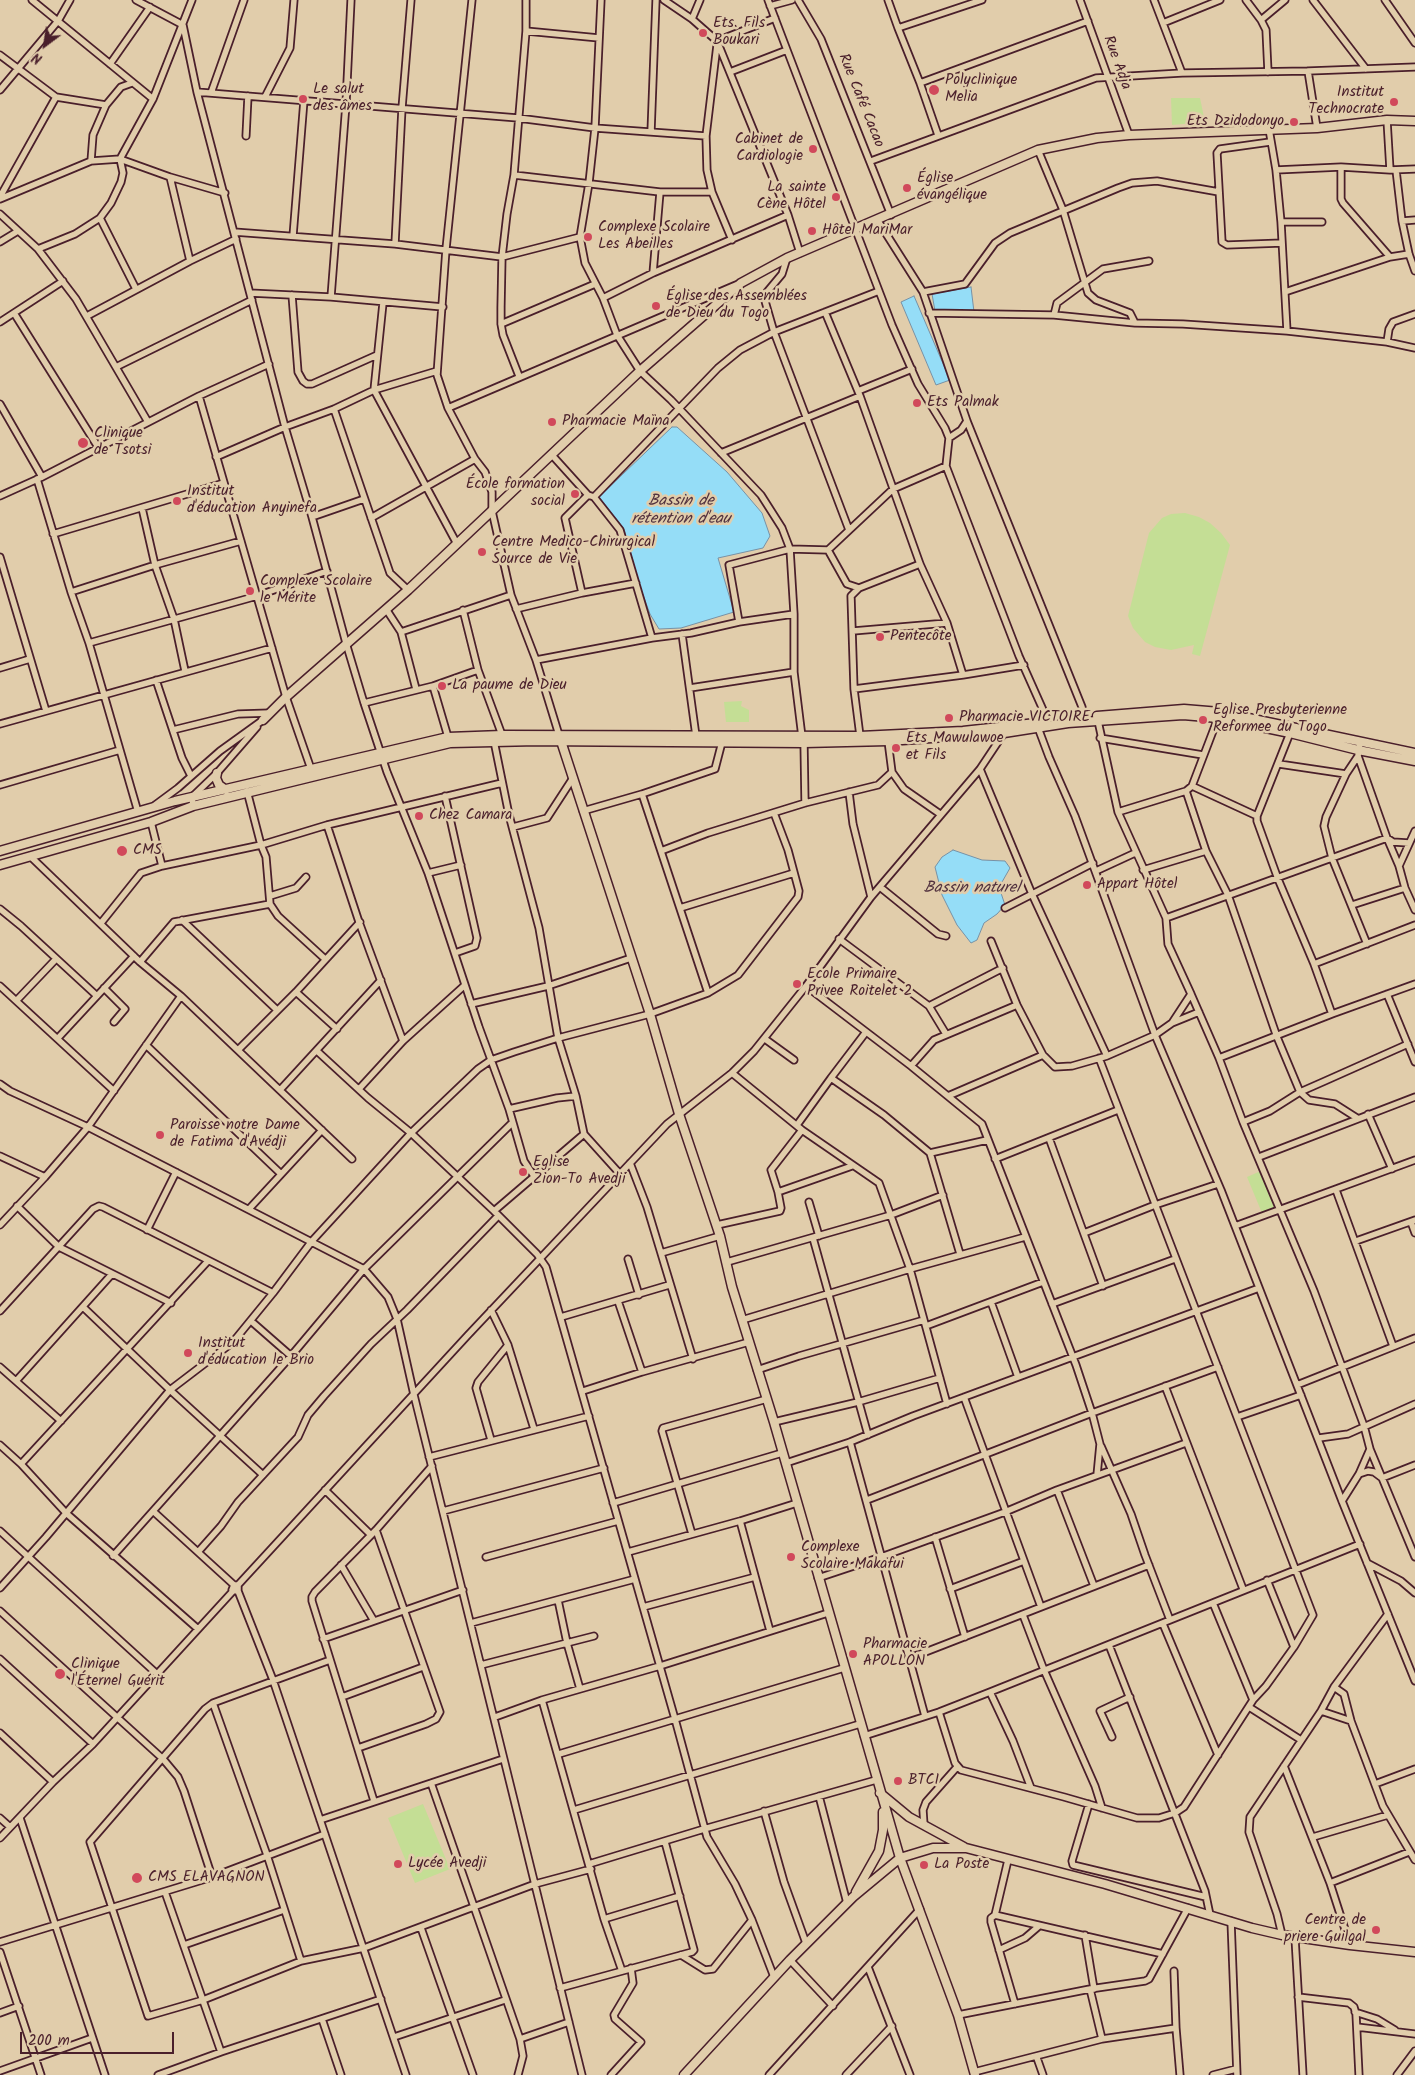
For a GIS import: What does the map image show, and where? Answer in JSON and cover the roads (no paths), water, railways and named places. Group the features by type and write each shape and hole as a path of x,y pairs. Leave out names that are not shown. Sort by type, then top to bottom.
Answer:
{"street":[{"path":"32,0 153,99"},
{"path":"0,90 20,69 58,22 70,0"},
{"path":"136,0 183,25 197,92 285,427 312,517 346,643 383,756 428,873 471,1004 509,1109 524,1161 534,1176"},
{"path":"38,250 75,234 100,218 111,204 123,173 120,159 153,99 192,0"},
{"path":"211,93 244,0"},
{"path":"265,97 290,48 294,0"},
{"path":"331,297 346,104 351,0"},
{"path":"395,244 402,108 411,0"},
{"path":"472,0 446,249 437,370 439,384 448,408 475,459 485,472 492,492 492,511 511,596 536,660 583,811 650,1014 679,1114 717,1225 742,1320 774,1422 900,1858 958,2015 975,2074 1102,2039 1176,2028"},
{"path":"519,376 501,324 502,257 514,175 526,31 526,0"},
{"path":"601,0 594,128 589,182 580,236 585,263 603,298 617,335 640,371 680,409 761,494 774,513 790,549 794,614 794,672 803,740 805,803"},
{"path":"651,132 656,0"},
{"path":"664,0 692,19 717,42 788,215 800,253"},
{"path":"692,19 700,0"},
{"path":"792,0 769,3 879,291 926,399 945,428 949,438 946,466 1048,722"},
{"name":"Rue Café Cacao","path":"798,0 821,39 891,215"},
{"path":"888,0 938,135"},
{"path":"898,28 982,0"},
{"name":"Rue Adja","path":"1080,0 1129,135"},
{"path":"1154,0 1182,73"},
{"path":"1163,23 1220,0"},
{"path":"1246,0 1266,30 1268,72"},
{"path":"1261,20 1285,0"},
{"path":"1313,0 1366,69"},
{"path":"1385,0 1415,44"},
{"path":"110,64 150,6"},
{"path":"717,42 774,18"},
{"path":"920,83 1088,21"},
{"path":"526,31 599,38"},
{"path":"717,42 706,136 707,170 712,192 732,240"},
{"path":"730,72 787,50"},
{"path":"0,55 56,97 106,105"},
{"path":"870,161 1096,78 1182,73 1415,67"},
{"path":"1308,71 1317,128"},
{"path":"91,161 93,135 106,105 121,87 132,83"},
{"path":"197,92 461,113 594,128 706,136"},
{"path":"246,136 248,96"},
{"path":"0,198 56,97"},
{"path":"293,236 304,100"},
{"path":"1387,120 1402,221 1409,254 1415,271"},
{"path":"448,408 519,376 741,283 787,258 878,221 1038,150 1097,138 1129,135 1317,128 1387,120 1415,121"},
{"path":"1269,129 1276,170 1281,222 1287,331"},
{"path":"1270,142 1220,149 1217,153 1222,242 1224,244 1282,243"},
{"path":"1038,150 1063,210 1086,281 1088,293 1096,300 1130,313 1135,323"},
{"path":"0,198 91,161 120,159 170,177 225,193"},
{"path":"1341,167 1342,201 1390,257"},
{"path":"1276,170 1341,167 1415,170"},
{"path":"514,175 589,182 660,192 712,192"},
{"path":"170,177 190,261"},
{"path":"924,292 965,284 995,243 1010,233 1118,188 1144,181 1156,181 1219,192"},
{"path":"653,273 660,192"},
{"path":"0,214 38,250 63,281 87,316 148,422"},
{"path":"603,298 653,273 788,215"},
{"path":"100,218 136,289"},
{"path":"1402,221 1415,220"},
{"path":"878,221 924,292 929,313 941,342 967,421 1082,707 1084,717"},
{"path":"1281,222 1322,222"},
{"path":"0,242 18,231"},
{"path":"234,232 395,244 502,257 580,236"},
{"path":"87,316 190,261 236,239"},
{"path":"1285,292 1390,257 1409,254"},
{"path":"787,258 782,274 765,296 774,332 849,530"},
{"path":"1054,315 1057,303 1103,270 1149,261"},
{"path":"0,322 63,281"},
{"path":"192,797 217,773 286,696 408,590 456,542 492,511 640,371 741,283"},
{"path":"501,324 595,284"},
{"path":"582,593 565,518 591,496 729,358 740,350 774,332 879,291"},
{"path":"250,293 331,297 443,307"},
{"path":"292,295 298,372 307,384 312,384 377,354"},
{"path":"116,367 252,300"},
{"path":"384,303 374,390 456,542"},
{"path":"825,312 859,393 893,489 914,541 920,564 947,623 963,675"},
{"path":"14,313 98,447"},
{"path":"929,313 1054,315 1135,323 1287,331 1387,342 1415,348"},
{"path":"1387,342 1389,328 1393,322 1415,314"},
{"path":"0,496 40,478 199,396 269,364"},
{"path":"721,453 806,417 912,368"},
{"path":"216,457 285,427 334,409 374,390 437,370"},
{"path":"199,396 286,696 311,769"},
{"path":"0,404 40,478 53,534 89,643 138,812"},
{"path":"334,409 390,573 408,590"},
{"path":"949,438 961,430 967,421"},
{"path":"551,454 620,530 652,638"},
{"path":"371,518 475,459"},
{"path":"740,622 729,565 790,549 828,550 893,489 946,466"},
{"path":"53,534 224,483"},
{"path":"312,517 364,499"},
{"path":"142,508 155,565 174,619 185,671"},
{"path":"71,592 155,565 241,541"},
{"path":"828,550 847,584 851,596 854,688 860,736"},
{"path":"0,557 46,711"},
{"path":"851,596 859,588 920,564"},
{"path":"89,643 257,596 327,571"},
{"path":"516,609 582,593 636,583"},
{"path":"847,584 859,588"},
{"path":"401,632 463,610 511,596"},
{"path":"386,609 401,632 416,689"},
{"path":"463,610 478,670 502,735"},
{"path":"536,660 740,622 794,614"},
{"path":"853,631 947,623"},
{"path":"682,634 696,736"},
{"path":"0,724 272,648"},
{"path":"0,668 30,659"},
{"path":"854,688 963,675 1024,665"},
{"path":"364,702 433,686 478,670"},
{"path":"690,688 794,672"},
{"path":"156,680 182,758 191,776"},
{"path":"433,686 448,737"},
{"path":"0,851 175,801 311,769 450,743 696,736 888,741 1004,734 1048,722 1084,717 1184,709 1220,712 1358,750 1415,753"},
{"path":"173,730 238,714 270,713"},
{"path":"0,865 151,822 193,806 448,737 502,735 560,739 722,742 803,740 1183,715 1218,718 1415,761"},
{"path":"1118,812 1186,791 1192,786 1218,718"},
{"path":"152,807 178,788 220,750 263,720"},
{"path":"1098,721 1100,738 1118,812 1166,918 1168,944 1219,1058 1243,1122 1281,1210 1342,1366 1364,1426 1370,1450 1415,1557"},
{"path":"1037,726 1093,863 1155,1035 1235,1226 1415,1681"},
{"path":"1290,733 1257,816 1257,821 1332,1014"},
{"path":"0,1838 53,1782 93,1744 324,1490 630,1163 679,1114 732,1073 764,1039 806,986 871,897 980,768 1004,734"},
{"path":"1100,738 1203,755"},
{"path":"494,741 502,783 538,928 558,1038 576,1096 584,1134 620,1174"},
{"path":"888,741 892,772 904,788 940,814"},
{"path":"583,811 642,794 715,769 722,742"},
{"path":"0,785 120,750"},
{"path":"1358,750 1324,821 1332,858 1367,944"},
{"path":"1358,750 1387,838 1400,866 1404,888 1415,910"},
{"path":"1279,764 1346,774"},
{"path":"980,768 1032,894 1107,1056"},
{"path":"660,851 774,812 878,786 892,772"},
{"path":"217,773 216,778 219,785 226,790"},
{"path":"513,827 547,818 573,778"},
{"path":"101,923 141,873 162,866 261,845 327,825 502,783"},
{"path":"1192,786 1257,816"},
{"path":"174,812 178,788"},
{"path":"247,791 266,857 270,904 278,916 325,959"},
{"path":"1186,791 1206,851 1228,895 1276,1037 1300,1092 1309,1100 1335,1104 1357,1118"},
{"path":"849,792 853,824 871,897"},
{"path":"642,794 708,993"},
{"path":"444,796 477,938 475,946 455,953"},
{"path":"192,797 193,806"},
{"path":"0,1588 170,1390 225,1349 251,1321 312,1241 411,1134 478,1069 492,1060 558,1038 650,1014 708,993 738,975 795,902 799,891 788,850 774,812"},
{"path":"151,822 162,866"},
{"path":"327,825 403,1041"},
{"path":"1400,866 1415,831"},
{"path":"1387,838 1393,842 1409,843"},
{"path":"1166,918 1387,838"},
{"path":"1143,870 1206,851"},
{"path":"1096,871 1135,853"},
{"path":"30,856 140,962 181,996 352,1159"},
{"path":"1005,908 1093,863"},
{"path":"428,873 461,865"},
{"path":"680,908 794,873"},
{"path":"270,896 296,888 306,877"},
{"path":"880,887 938,934 946,936"},
{"path":"1352,905 1404,888"},
{"path":"140,962 170,925 182,920 270,904"},
{"path":"0,910 21,926 97,996"},
{"path":"182,920 277,1010"},
{"path":"238,1050 296,992 360,922"},
{"path":"1314,964 1415,925"},
{"path":"839,939 929,1006 946,1034"},
{"path":"991,941 1018,1006 1044,1055 1055,1067 1072,1066 1107,1056 1155,1035 1172,1023 1199,1012"},
{"path":"58,1038 134,956"},
{"path":"471,1004 548,986 631,958"},
{"path":"17,1000 56,959"},
{"path":"929,1006 1003,968"},
{"path":"280,1090 381,980"},
{"path":"1219,1058 1415,984"},
{"path":"359,1089 403,1041 465,985"},
{"path":"0,986 114,1091"},
{"path":"806,986 978,1119 985,1130 994,1159 1073,1357 1092,1413 1100,1444 1132,1514 1170,1620"},
{"path":"104,988 125,1009 114,1022"},
{"path":"296,992 336,1030"},
{"path":"1172,1023 1191,994"},
{"path":"1387,994 1415,1062"},
{"path":"0,1225 88,1127 181,996"},
{"path":"911,1066 934,1040 1018,1006"},
{"path":"717,1225 780,1211 778,1192 771,1174 772,1167 831,1078 866,1032"},
{"path":"764,1039 794,1060"},
{"path":"1243,1122 1270,1111 1300,1092 1408,1044"},
{"path":"146,1045 281,1174"},
{"path":"317,1051 411,1134 496,1214 540,1258 546,1267 583,1391 704,1829 735,1884 752,1920 774,1977"},
{"path":"948,1096 1044,1055"},
{"path":"939,1712 957,1768 961,1770 1102,1808 1148,1819 1159,1818 1175,1813 1184,1807 1253,1700 1266,1686 1294,1647 1313,1615 1099,1058"},
{"path":"732,1073 800,1127 879,1184 910,1269 947,1404"},
{"path":"831,1078 884,1115 930,1153 960,1254"},
{"path":"0,1084 10,1091 88,1127 364,1269 388,1297 397,1319 429,1457 495,1717 503,1759 582,2075"},
{"path":"509,1109 557,1098 576,1096"},
{"path":"1259,1157 1415,1097"},
{"path":"994,1159 1118,1110"},
{"path":"1368,1114 1392,1169"},
{"path":"113,1556 291,1356 364,1269 512,1123"},
{"path":"249,1209 322,1130"},
{"path":"198,1552 221,1526 238,1502 298,1437 308,1415 371,1344 534,1176 584,1134"},
{"path":"1049,1138 1103,1286"},
{"path":"930,1153 987,1140"},
{"path":"0,1156 45,1177"},
{"path":"1235,1226 1415,1160"},
{"path":"630,1163 661,1253 669,1285 693,1359"},
{"path":"778,1192 852,1166"},
{"path":"147,1230 176,1172"},
{"path":"1084,1234 1155,1205 1218,1184"},
{"path":"1336,1190 1394,1346"},
{"path":"727,1262 891,1215 943,1195"},
{"path":"810,1202 829,1294 868,1435"},
{"path":"17,1206 59,1247 171,1303"},
{"path":"0,1311 93,1209 98,1206 273,1293"},
{"path":"1356,1241 1413,1221 1415,1233"},
{"path":"661,1253 720,1236"},
{"path":"742,1320 960,1254 1025,1237"},
{"path":"628,1259 639,1295"},
{"path":"1052,1304 1175,1259"},
{"path":"21,1464 208,1261"},
{"path":"16,1381 112,1274"},
{"path":"757,1370 843,1344 925,1323 991,1302 1043,1282"},
{"path":"561,1317 669,1285"},
{"path":"786,1463 850,1442 964,1397 1259,1288"},
{"path":"618,1301 642,1372"},
{"path":"991,1302 1018,1377"},
{"path":"83,1307 263,1475"},
{"path":"492,1310 508,1345 534,1429"},
{"path":"251,1321 291,1356"},
{"path":"1297,1385 1415,1338"},
{"path":"583,1391 642,1372 749,1342"},
{"path":"491,1440 476,1388 478,1382 508,1345"},
{"path":"0,1367 61,1421"},
{"path":"867,1500 985,1456 1092,1413 1218,1367"},
{"path":"774,1422 858,1402 940,1378"},
{"path":"1165,1386 1243,1590"},
{"path":"1237,1417 1301,1395"},
{"path":"964,1397 1041,1608"},
{"path":"692,1534 662,1431 664,1427 767,1399"},
{"path":"1319,1438 1343,1435 1415,1404"},
{"path":"429,1457 589,1416"},
{"path":"850,1442 925,1716"},
{"path":"818,1578 1005,1512 1112,1469 1186,1443"},
{"path":"0,1444 66,1513 198,1629"},
{"path":"1097,1475 1100,1444"},
{"path":"1342,1500 1359,1474 1370,1450"},
{"path":"613,1503 782,1453"},
{"path":"1382,1478 1415,1465"},
{"path":"374,1802 312,1596 376,1530 432,1466"},
{"path":"443,1510 604,1468"},
{"path":"1359,1474 1368,1471 1374,1472 1382,1478"},
{"path":"324,1490 371,1535"},
{"path":"1057,1490 1094,1586"},
{"path":"628,1552 797,1503"},
{"path":"154,1512 236,1588 273,1680 406,2075"},
{"path":"486,1557 618,1521"},
{"path":"740,1521 770,1632"},
{"path":"358,1748 436,1719 440,1712 376,1530"},
{"path":"0,1531 157,1674"},
{"path":"935,1537 965,1637"},
{"path":"864,1736 939,1712 1360,1544"},
{"path":"950,1588 1024,1561"},
{"path":"1367,1563 1402,1581 1415,1593"},
{"path":"341,1564 374,1621"},
{"path":"910,1658 1024,1615 1149,1564"},
{"path":"643,1607 755,1578"},
{"path":"471,1623 635,1579"},
{"path":"1267,1580 1294,1647"},
{"path":"324,1639 463,1590"},
{"path":"558,1600 567,1643 580,1689"},
{"path":"1213,1603 1253,1700"},
{"path":"0,1611 163,1759 178,1777 212,1877"},
{"path":"495,1717 542,1700 660,1666 828,1613"},
{"path":"1282,1935 1248,1824 1250,1817 1321,1711 1334,1687 1388,1614"},
{"path":"1024,1615 1044,1670 1095,1786 1102,1808"},
{"path":"1163,1624 1218,1755"},
{"path":"482,1665 594,1636"},
{"path":"1109,1645 1175,1813 1206,1897 1210,1915"},
{"path":"0,1659 93,1744"},
{"path":"330,1660 213,1703 205,1709 90,1842 148,2016 203,2000 300,1961 364,1948 535,1884 704,1829 876,1780"},
{"path":"342,1697 423,1667"},
{"path":"558,1754 844,1668"},
{"path":"1334,1687 1344,1694 1351,1721 1388,1815 1415,1860"},
{"path":"990,1692 1014,1741 1031,1788"},
{"path":"1112,1737 1100,1711 1130,1697"},
{"path":"542,1700 604,1918 622,1971"},
{"path":"213,1703 267,1855 300,1961"},
{"path":"1249,1707 1301,1740"},
{"path":"1321,1711 1351,1721"},
{"path":"574,1810 860,1724"},
{"path":"0,1733 53,1782"},
{"path":"320,1820 503,1759"},
{"path":"1284,1766 1330,1883 1350,1945"},
{"path":"924,1825 923,1810 926,1802 957,1768"},
{"path":"1375,1784 1415,1769"},
{"path":"431,1783 520,2039 523,2056 518,2075"},
{"path":"880,1792 909,1817 966,1848 1105,1884 1282,1935 1415,1952"},
{"path":"819,1796 847,1903"},
{"path":"1089,1804 1072,1861 1073,1865 1206,1897"},
{"path":"853,1897 879,1851 883,1830 884,1805"},
{"path":"764,1812 784,1882 806,1943"},
{"path":"1313,1837 1388,1815"},
{"path":"0,1818 10,1827"},
{"path":"20,1818 105,2075"},
{"path":"0,1942 212,1877 325,1834"},
{"path":"560,1988 692,1952 694,1947 664,1842"},
{"path":"684,2075 806,1943 853,1897 900,1858 933,1848 966,1848"},
{"path":"1330,1883 1409,1852"},
{"path":"1008,1860 995,1915 991,1918 991,1922 1015,2004"},
{"path":"165,1892 221,2052"},
{"path":"604,1918 680,1896"},
{"path":"958,2015 1092,1989 1145,1981 1149,1979 1188,1908"},
{"path":"769,2075 920,1909"},
{"path":"184,1945 284,1910"},
{"path":"995,1915 1163,1954"},
{"path":"681,1955 705,1970 713,1969 752,1920"},
{"path":"1213,2075 1236,2072 1231,1921"},
{"path":"999,1950 1025,1938 1039,1926"},
{"path":"421,1928 472,2075"},
{"path":"1085,1935 1092,1989 1102,2039"},
{"path":"1295,1938 1303,2075"},
{"path":"0,1952 41,2075"},
{"path":"790,1960 833,2006"},
{"path":"868,1967 910,2075"},
{"path":"611,2075 640,2042 615,2019 614,2014 633,1983 631,1968"},
{"path":"1174,1971 1180,2075"},
{"path":"1298,1997 1349,2003 1354,2007 1359,2075"},
{"path":"162,2074 221,2052 381,1999"},
{"path":"394,2036 505,2000"},
{"path":"0,2012 19,2006"},
{"path":"1355,2012 1377,2019 1397,2032"},
{"path":"322,2019 341,2075"},
{"path":"520,2039 569,2022"},
{"path":"846,2075 892,2026"},
{"path":"1356,2027 1415,2034"},
{"path":"0,2071 92,2038"},
{"path":"1397,2075 1415,2051"},
{"path":"1036,2058 1043,2075"}],"water":[{"path":"971,287 974,312 935,311 932,294"},
{"path":"914,296 950,380 936,385 901,302"},
{"name":"Bassin de rétention d'eau","path":"672,427 677,427 727,472 762,513 770,536 763,548 718,558 734,612 681,628 659,629 650,614 639,584 624,529 599,497"},
{"name":"Bassin naturel","path":"953,850 982,860 1005,861 1010,868 1002,882 1001,893 1005,905 997,914 984,923 977,940 971,943 957,925 942,895 935,867 942,857"}],"place":[{"name":"Ets. Fils Boukari","path":"703,33"},
{"name":"Polyclinique Melia","path":"934,90"},
{"name":"Le salut des âmes","path":"303,99"},
{"name":"Institut Technocrate","path":"1394,102"},
{"name":"Ets Dzidodonyo","path":"1294,122"},
{"name":"Cabinet de Cardiologie","path":"813,149"},
{"name":"Église évangélique","path":"907,188"},
{"name":"La sainte Cène Hôtel","path":"836,197"},
{"name":"Hôtel MariMar","path":"812,231"},
{"name":"Complexe Scolaire Les Abeilles","path":"588,237"},
{"name":"Église des Assemblées de Dieu du Togo","path":"656,306"},
{"name":"Ets Palmak","path":"917,403"},
{"name":"Pharmacie Maïna","path":"552,422"},
{"name":"Clinique de Tsotsi","path":"83,443"},
{"name":"École formation social","path":"575,494"},
{"name":"Institut d'éducation Anyinefa","path":"177,501"},
{"name":"Centre Medico-Chirurgical Source de Vie","path":"482,552"},
{"name":"Complexe Scolaire le Mérite","path":"250,591"},
{"name":"Pentecôte","path":"880,637"},
{"name":"La paume de Dieu","path":"442,686"},
{"name":"Pharmacie VICTOIRE","path":"949,718"},
{"name":"Eglise Presbyterienne Reformee du Togo","path":"1203,720"},
{"name":"Ets Mawulawoe et Fils","path":"896,748"},
{"name":"Chez Camara","path":"419,816"},
{"name":"CMS","path":"122,851"},
{"name":"Appart Hôtel","path":"1087,885"},
{"name":"Ecole Primaire Privee Roitelet 2","path":"797,984"},
{"name":"Paroisse notre Dame de Fatima d'Avédji","path":"160,1135"},
{"name":"Eglise Zion-To Avedji","path":"523,1172"},
{"name":"Institut d'éducation le Brio","path":"188,1353"},
{"name":"Complexe Scolaire Makafui","path":"791,1557"},
{"name":"Pharmacie APOLLON","path":"853,1654"},
{"name":"Clinique l'Éternel Guérit","path":"60,1674"},
{"name":"BTCI","path":"898,1781"},
{"name":"Lycée Avedji","path":"398,1864"},
{"name":"La Poste","path":"924,1865"},
{"name":"CMS ELAVAGNON","path":"137,1878"},
{"name":"Centre de priere Guilgal","path":"1376,1930"}]}
